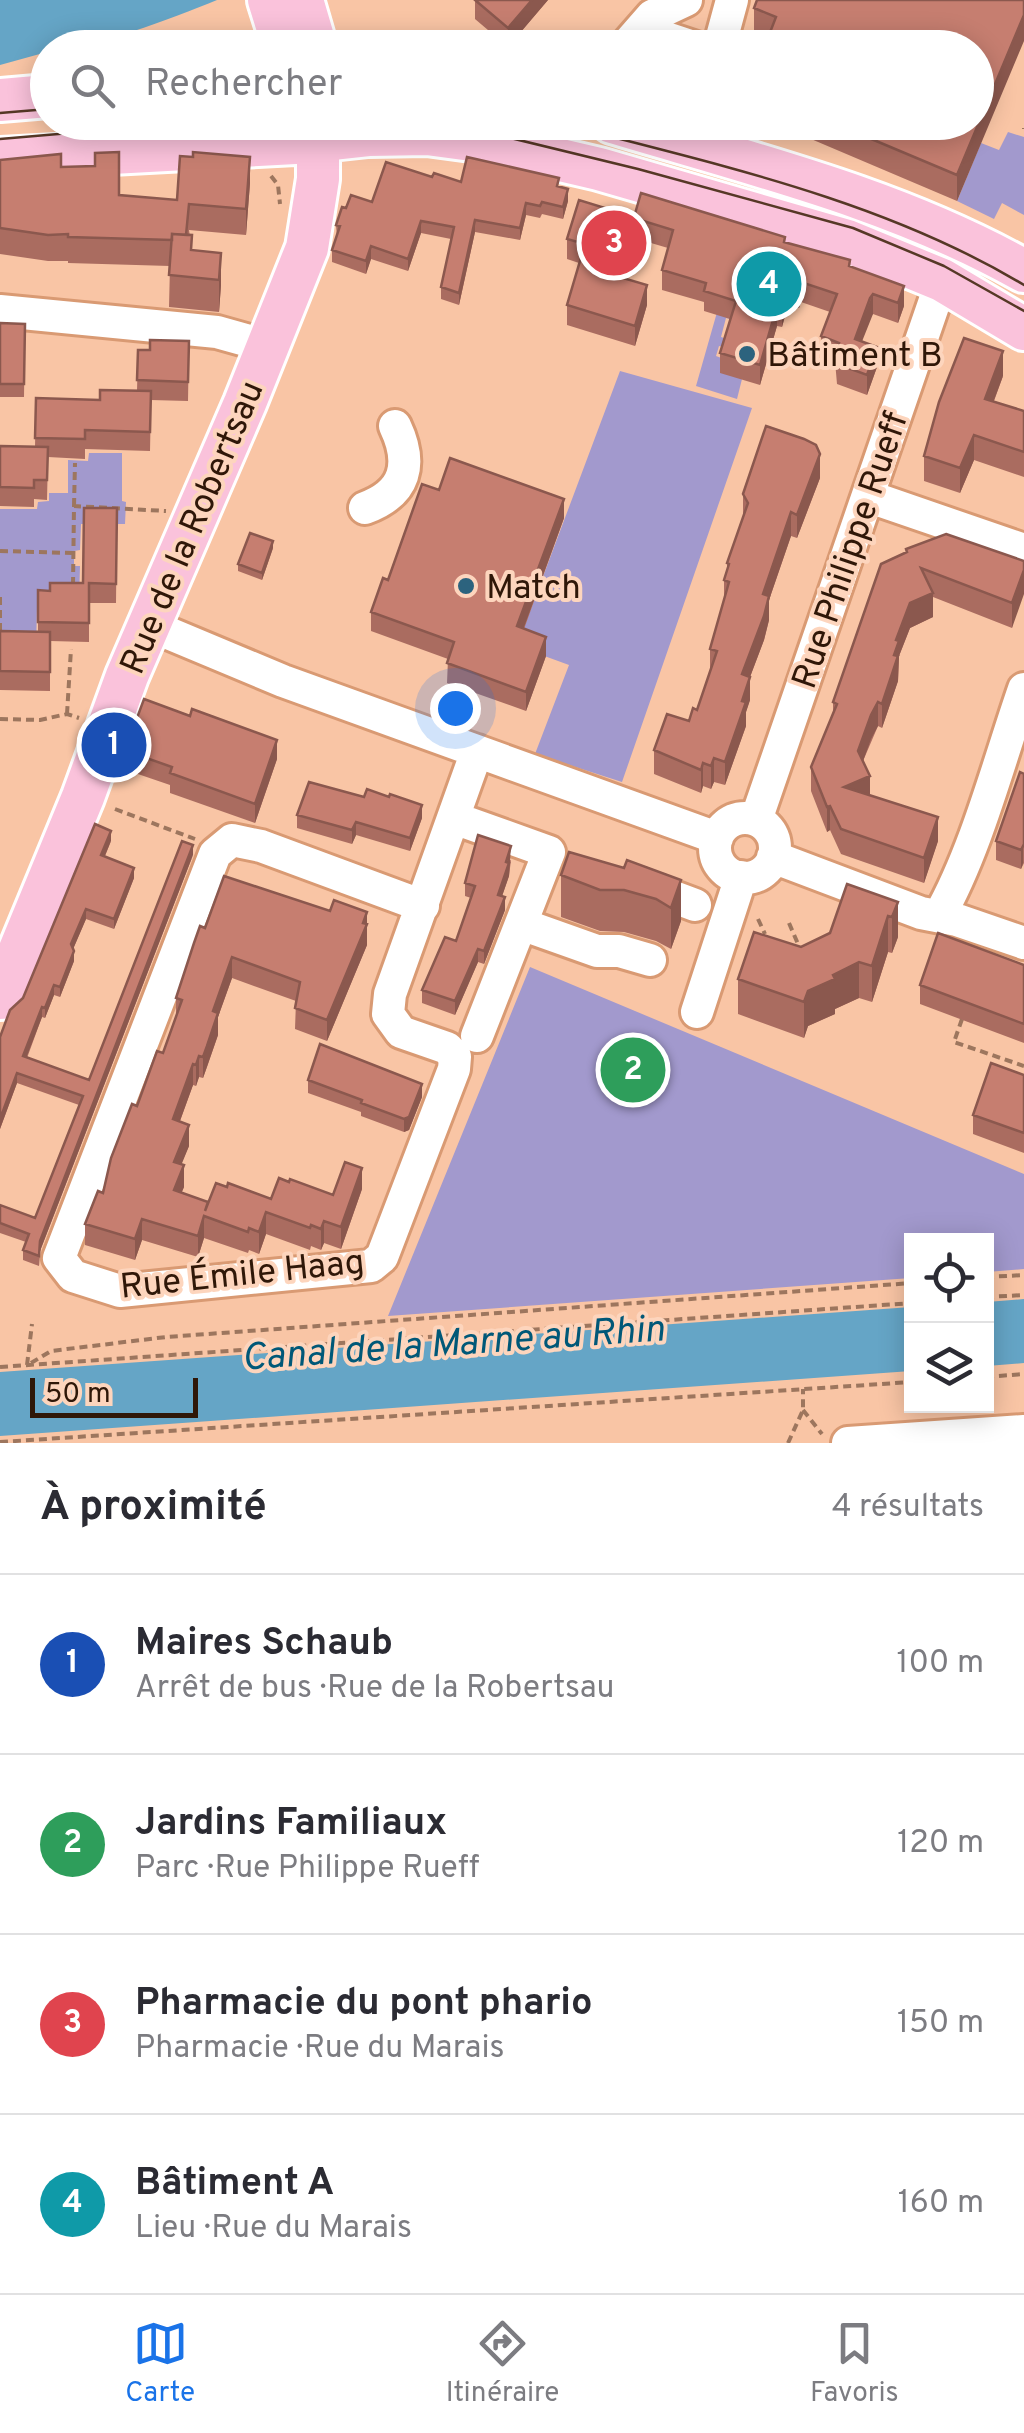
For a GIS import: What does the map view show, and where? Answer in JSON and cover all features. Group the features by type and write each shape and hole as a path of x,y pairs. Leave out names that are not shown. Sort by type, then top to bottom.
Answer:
{"main road":[{"path":"0,100 30,98"},
{"path":"0,159 231,140"},
{"name":"Rue de la Robertsau","path":"0,998 9,953 82,797 149,625 301,263 318,179 316,140"},
{"path":"471,140 599,169 847,242 942,280 1024,329"},
{"path":"671,140 881,204 970,241 1024,271"}],"street":[{"path":"640,30 652,16 686,0"},
{"path":"724,30 732,0"},
{"name":"Rue Philippe Rueff","path":"756,820 942,280"},
{"path":"0,311 217,332 268,346"},
{"path":"365,508 385,500 400,482 405,446 395,426"},
{"path":"870,497 1024,550"},
{"path":"149,625 283,681 717,838"},
{"path":"939,916 949,899 1024,689"},
{"name":"Rue Émile Haag","path":"215,854 59,1258 73,1276 120,1291 371,1266 382,1258 454,1069 455,1057 448,1048 401,1032 388,1014 390,994 477,752"},
{"path":"454,818 696,904"},
{"path":"756,820 770,832 773,857 757,875 740,878 719,863 717,838 728,823 756,820"},
{"path":"215,854 232,840 261,846 423,906"},
{"path":"477,1036 549,852"},
{"path":"773,857 1024,943"},
{"path":"696,1012 740,878"},
{"path":"522,924 597,951 619,951 650,960"},
{"path":"848,1443 1024,1431"}],"path":[{"path":"72,598 74,463"},
{"path":"74,506 175,512"},
{"path":"0,552 73,553"},
{"path":"0,597 0,638"},
{"path":"67,714 70,650"},
{"path":"0,720 8,723 67,714 88,721"},
{"path":"82,797 190,835 215,854"},
{"path":"789,923 805,960"},
{"path":"962,1020 954,1042 1023,1066 1018,1078"},
{"path":"994,1277 1024,1275"},
{"path":"27,1366 51,1351 166,1337 904,1284"},
{"path":"994,1297 1024,1295"},
{"path":"0,1367 904,1304"},
{"path":"27,1366 32,1324"},
{"path":"994,1376 1024,1374"},
{"path":"0,1442 904,1383"},
{"path":"788,1443 804,1410 803,1389"},
{"path":"804,1410 828,1443"}],"shaded area":[{"path":"1008,132 1024,137 1024,215 1002,203 994,219 957,201 981,143 999,150"},
{"path":"741,228 736,320 726,318 721,337 730,340 728,348 719,346 716,356 724,359 742,379 737,399 696,386"},
{"path":"620,371 752,408 622,782 535,754 569,665 517,646"},
{"path":"89,453 122,453 125,524 81,524 80,550 74,551 74,566 80,566 79,600 37,608 36,648 0,647 0,509 37,509 38,502 49,501 49,493 68,493 68,460 88,461"},
{"path":"530,967 1024,1174 1024,1269 994,1271 994,1233 904,1233 904,1279 388,1316"}],"water":[{"path":"0,0 217,0 136,30 30,30 30,57 0,65"},
{"path":"1024,1299 1024,1363 994,1365 994,1301"},
{"name":"Canal de la Marne au Rhin","path":"904,1307 904,1371 0,1436 0,1372"}],"building":[{"path":"475,0 532,0 508,28"},
{"path":"757,0 1024,0 1024,15 994,87 994,30 771,30 776,17 754,8"},
{"path":"874,140 972,140 957,175"},
{"path":"119,152 119,195 177,200 180,156 193,157 193,152 250,157 246,209 189,204 186,235 172,234 172,240 68,237 0,228 0,160 61,154 61,167 95,166 95,153"},
{"path":"467,157 559,178 557,186 568,189 563,207 526,203 520,228 475,220 459,293 441,287 454,227 421,221 408,259 371,246 366,261 332,250 342,207 346,208 351,195 372,202 386,162 461,182"},
{"path":"641,193 785,237 784,242 850,260 849,266 904,286 898,303 873,294 870,298 855,339 877,347 867,375 837,364 841,355 835,353 839,343 821,336 837,294 801,282 799,288 788,285 782,308 777,306 760,365 720,353 736,301 704,291 706,283 662,270 673,230 634,218 616,276 647,285 635,326 567,305 585,244 567,239 579,200 634,217"},
{"path":"172,234 192,235 191,250 221,253 219,280 169,275"},
{"path":"0,323 25,324 24,384 0,384"},
{"path":"964,338 1003,351 985,399 1024,411 1024,452 974,435 960,468 924,456 939,402"},
{"path":"150,340 189,341 188,382 137,380 138,350 150,350"},
{"path":"100,390 151,391 150,432 85,430 85,439 35,438 36,398 100,400"},
{"path":"766,426 816,445 820,454 797,515 791,512 763,594 769,596 764,616 742,674 750,677 742,701 746,702 725,762 714,758 711,766 703,763 701,770 654,750 667,714 689,721 693,708 697,710 717,651 710,649 729,582 724,580 727,563 748,503 743,494"},
{"path":"0,446 48,447 47,480 34,480 34,488 0,487"},
{"name":"Match","path":"450,458 564,499 517,626 546,637 526,692 447,663 454,642 371,612 383,578 388,580 422,484 439,490"},
{"path":"84,508 117,508 116,584 89,583 89,623 38,622 38,590 50,591 50,583 83,583"},
{"path":"250,533 273,541 262,573 238,564"},
{"path":"946,534 1024,561 1012,603 921,568 933,593 910,603 896,640 899,641 894,655 898,656 882,704 878,702 871,715 858,751 870,776 844,787 938,817 924,858 841,829 830,806 827,807 811,767 837,704 833,702 881,564 907,552 906,549"},
{"path":"0,631 50,632 50,672 0,671"},
{"path":"144,699 190,716 192,709 277,740 255,804 170,773 172,767 132,753 127,745"},
{"path":"1020,772 1024,774 1021,850 996,841"},
{"path":"309,782 364,797 367,789 422,805 410,838 356,822 352,830 297,815"},
{"path":"95,824 111,831 101,855 134,868 114,919 86,909 71,944 74,951 60,987 54,985 45,1008 42,1007 23,1056 89,1080 182,841 193,845 40,1241 39,1256 23,1250 29,1234 0,1223 0,1205 35,1218 83,1096 17,1073 0,1119 0,1037 10,1010 23,998"},
{"path":"478,835 511,846 498,895 505,897 484,951 478,949 455,1001 422,990 445,937 456,941 475,886 465,883"},
{"path":"569,852 624,868 627,860 681,880 671,908 656,899 624,890 600,890 561,875"},
{"path":"224,876 330,911 334,900 367,912 363,923 367,924 327,1020 295,1008 300,982 232,957 213,1011 218,1013 203,1057 199,1056 193,1064 173,1119 189,1125 174,1162 184,1165 174,1190 208,1202 205,1211 216,1183 227,1187 228,1183 271,1199 279,1178 289,1182 290,1179 333,1195 345,1162 362,1168 341,1227 324,1221 321,1229 311,1225 310,1228 266,1212 259,1232 249,1228 248,1232 204,1216 198,1236 142,1219 135,1239 85,1224 98,1191 103,1193 111,1158 132,1104 137,1106 157,1051 163,1053 182,1000 176,998 194,943 200,926 205,928"},
{"path":"847,884 898,902 892,917 888,916 872,966 859,962 833,975 835,979 808,991 804,1002 738,979 754,932 801,947 830,933"},
{"path":"938,933 1024,965 1024,1024 920,985"},
{"path":"320,1044 422,1084 409,1117 404,1119 308,1080"},
{"path":"991,1063 1024,1075 1024,1133 973,1115"}],"tram line":[{"path":"0,113 30,110"},
{"path":"0,139 30,136"},
{"path":"519,140 853,228 944,266 1024,311"},
{"path":"623,140 735,169 855,207 913,229 1024,285"}],"place":[{"name":"Pharmacie du pont phario","path":"614,243"},
{"name":"Bâtiment A","path":"769,284"},
{"name":"Bâtiment B","path":"747,354"},
{"name":"Match","path":"466,586"},
{"name":"Maires Schaub","path":"114,745"},
{"name":"Jardins Familiaux","path":"633,1070"}]}
